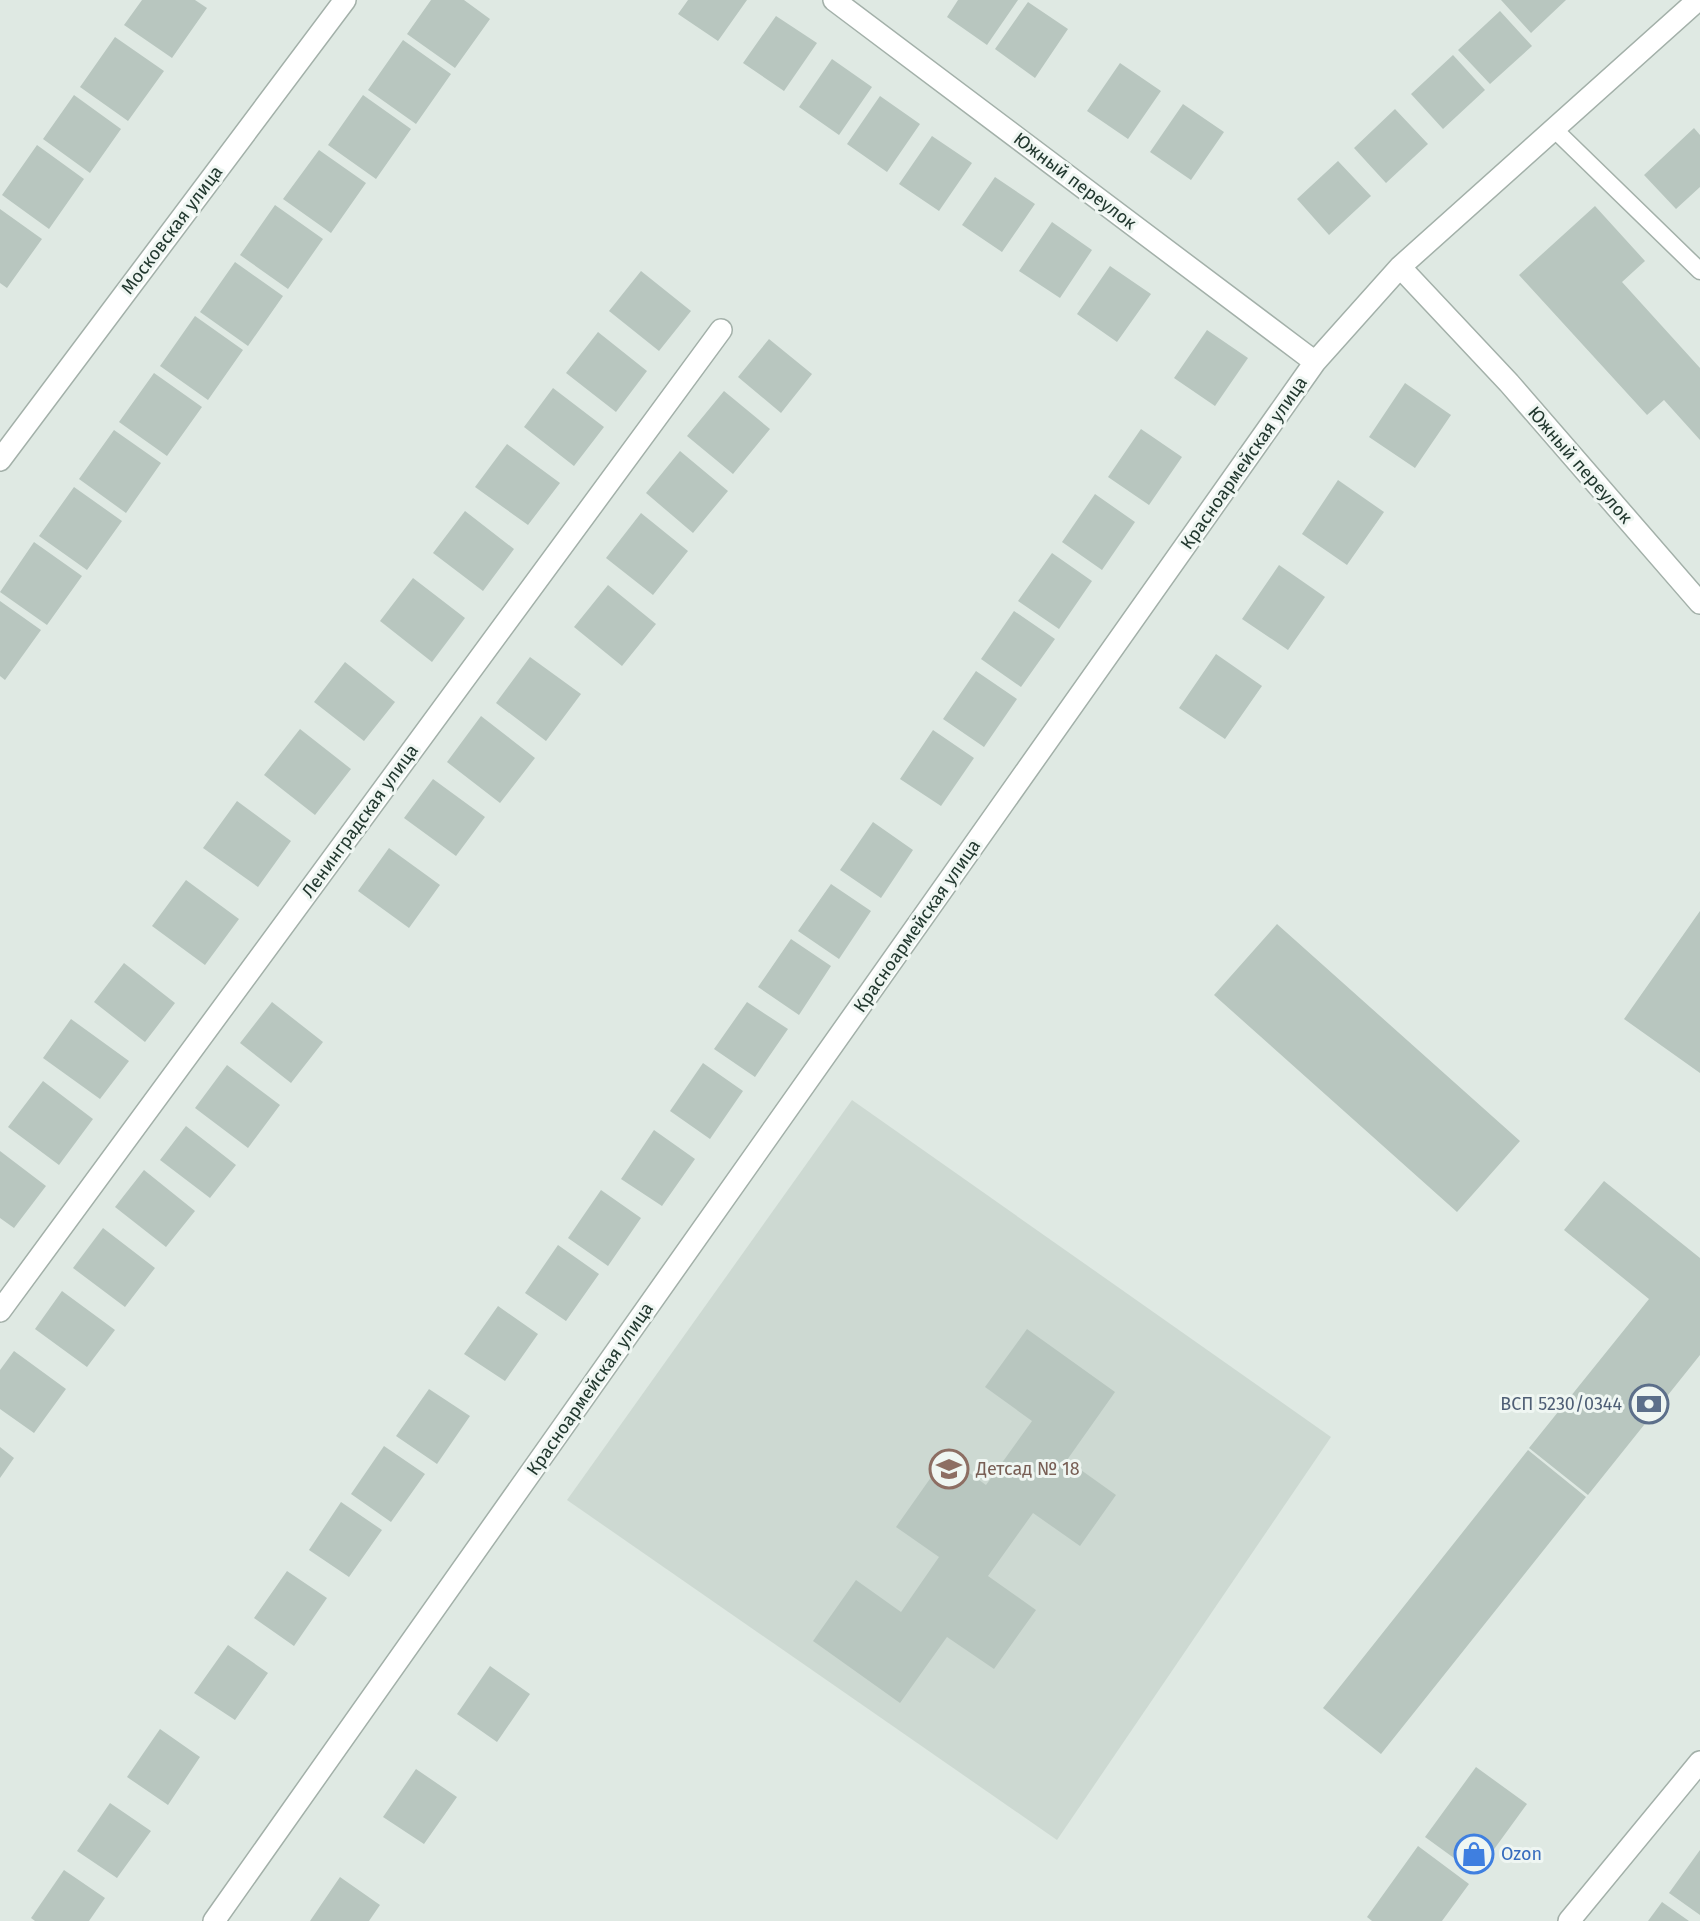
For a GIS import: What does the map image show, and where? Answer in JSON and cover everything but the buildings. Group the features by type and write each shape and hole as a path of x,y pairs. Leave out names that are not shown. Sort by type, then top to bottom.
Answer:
{"street":[{"name":"Московская улица","path":"0,460 345,0"},
{"name":"Южный переулок","path":"834,0 1315,362"},
{"name":"Красноармейская улица","path":"214,1921 1315,362 1400,267 1698,0"},
{"name":"Южный переулок","path":"1400,267 1509,383 1700,603"},
{"name":"Ленинградская улица","path":"0,1311 721,330"},
{"path":"1569,1921 1700,1762"}],"lane":[{"path":"1554,129 1700,271"}],"shaded area":[{"name":"Детсад № 18","path":"852,1100 1331,1437 1057,1840 567,1500"}],"place":[{"name":"ВСП 5230/0344","path":"1649,1404"},
{"name":"Детсад № 18","path":"949,1469"},
{"name":"Ozon","path":"1474,1854"}]}
